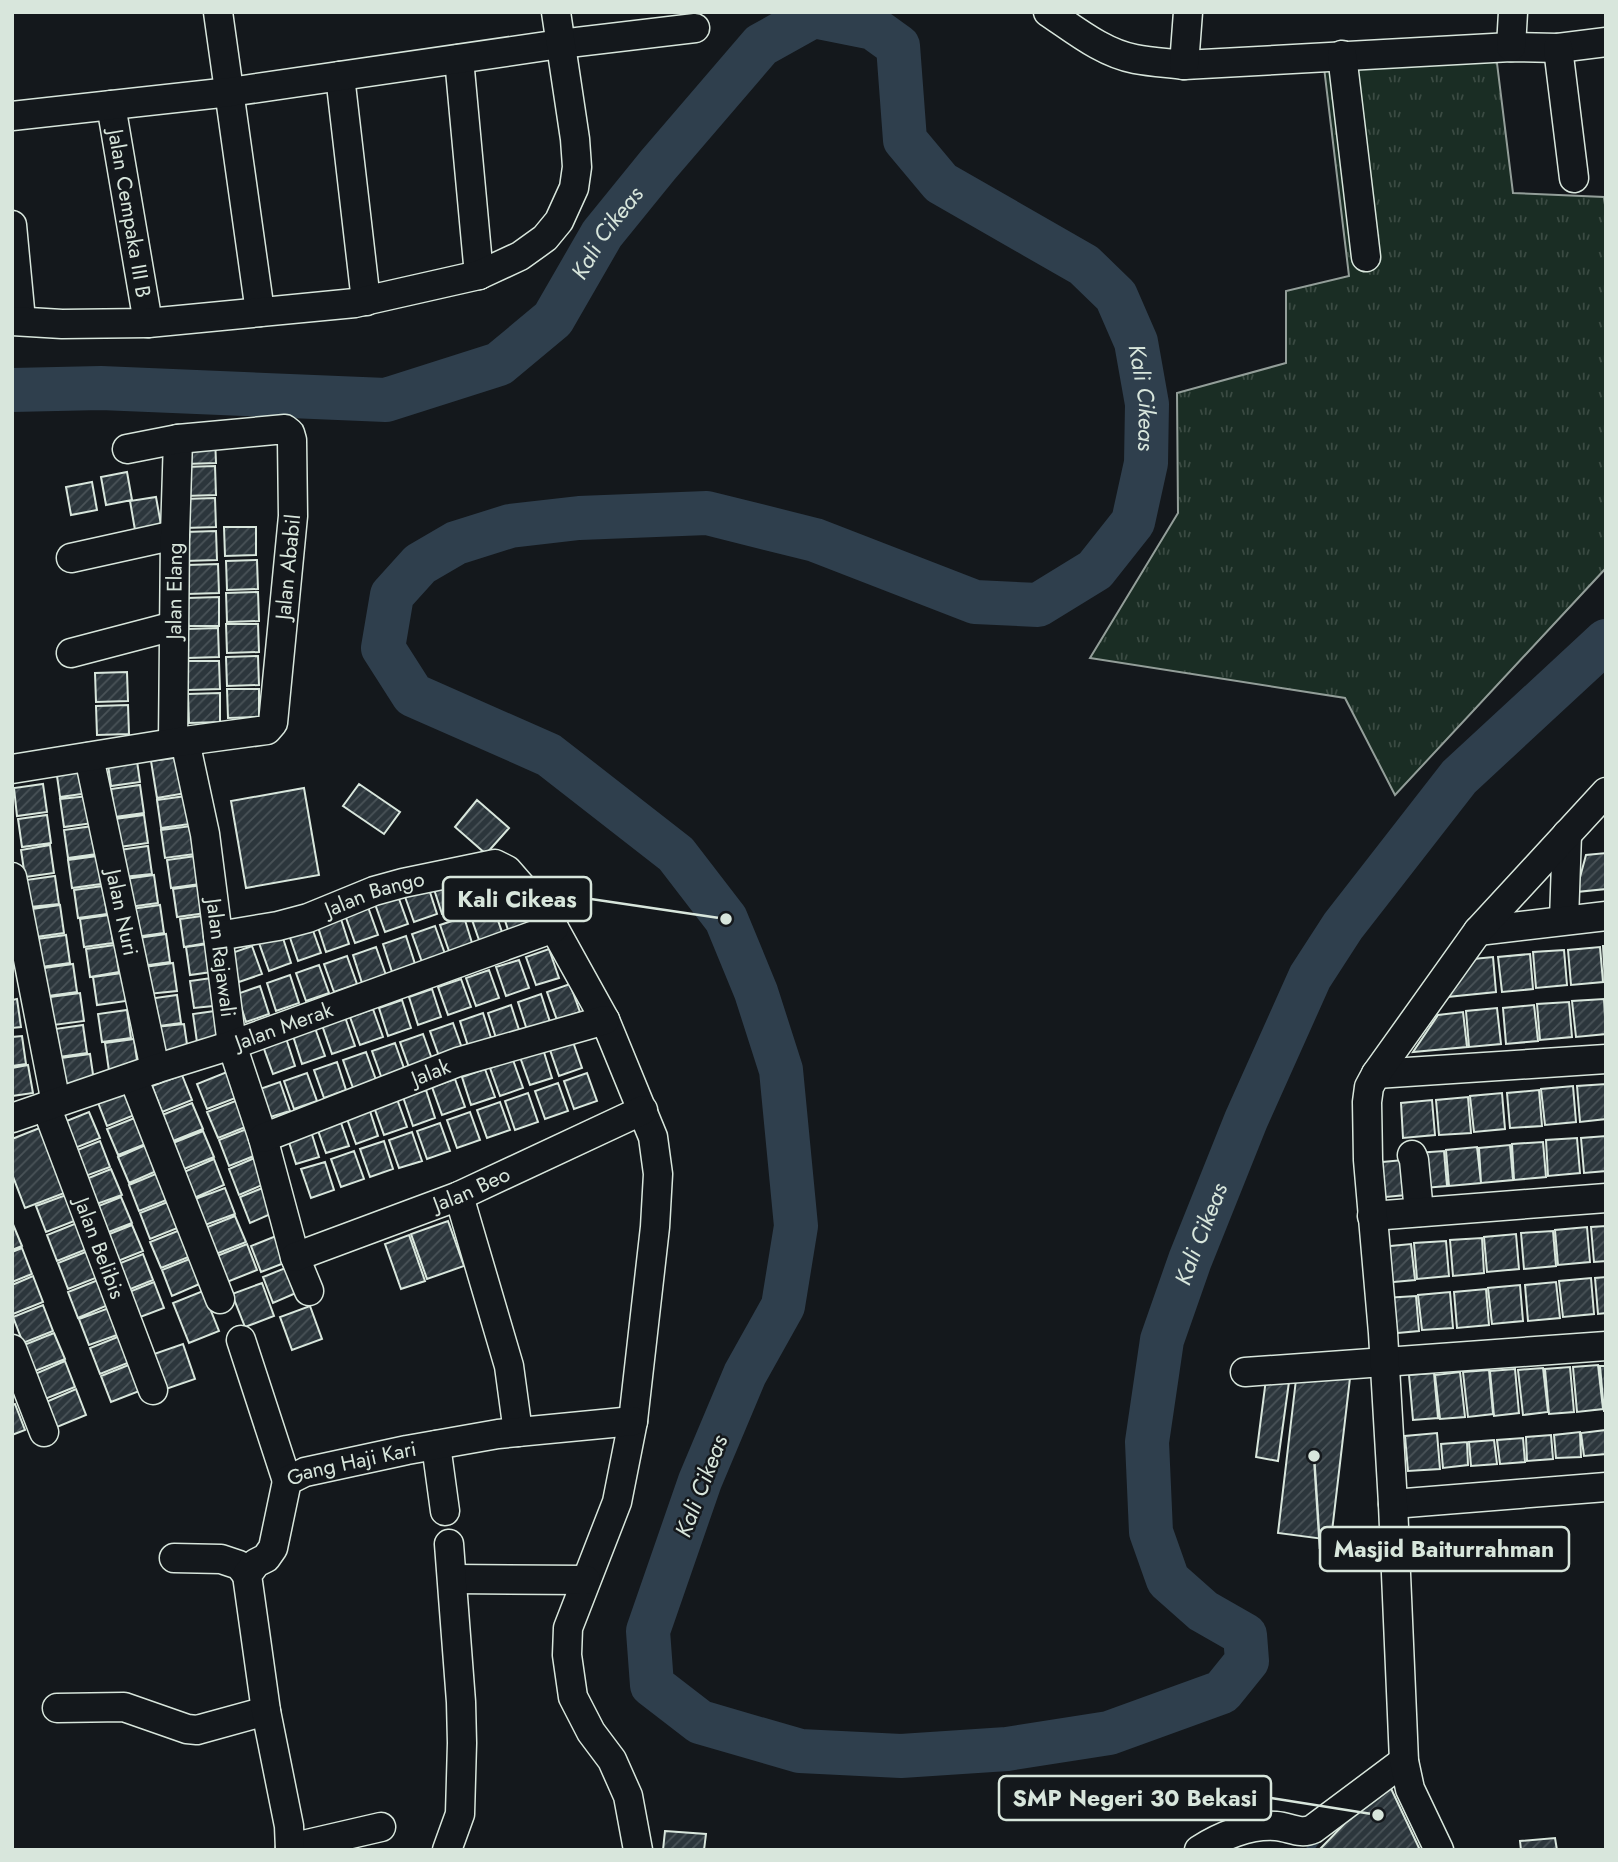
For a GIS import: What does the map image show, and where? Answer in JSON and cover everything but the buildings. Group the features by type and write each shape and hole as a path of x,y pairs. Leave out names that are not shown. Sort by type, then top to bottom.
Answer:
{"street":[{"path":"218,12 260,312"},
{"path":"12,225 17,320 62,324 148,323 366,301 479,275 520,256 545,238 559,221 574,188 577,167 575,139 556,12"},
{"path":"1048,12 1094,43 1114,52 1133,59 1184,65 1511,47 1558,48 1606,42"},
{"path":"1184,65 1188,12"},
{"path":"1511,47 1513,12"},
{"path":"12,116 230,92 560,44 695,28"},
{"path":"1558,48 1574,178"},
{"path":"1342,55 1366,257"},
{"path":"459,59 479,275"},
{"path":"340,76 366,301"},
{"name":"Jalan Cempaka III B","path":"111,105 148,323"},
{"name":"Jalan Ababil","path":"178,439 285,429 292,440 293,516 273,723 267,730 179,742"},
{"path":"127,449 178,439"},
{"name":"Jalan Elang","path":"178,439 174,626 179,742"},
{"path":"71,558 175,536"},
{"path":"71,653 174,626"},
{"path":"12,769 179,742"},
{"name":"Jalan Rajawali","path":"179,742 205,834 232,1045 263,1138 295,1257 309,1291"},
{"name":"Jalan Nuri","path":"89,757 144,1073 220,1299"},
{"path":"1439,1850 1410,1789 1404,1761 1385,1362 1372,1216 1367,1102 1369,1087 1478,931 1606,792"},
{"path":"1564,920 1567,834"},
{"name":"Jalan Bango","path":"218,936 278,926 307,918 374,891 495,864 507,870 541,909 605,1020 653,1137 658,1174 655,1227 633,1421 617,1502 568,1628 567,1655 573,1696 591,1732 612,1760 628,1796 638,1850"},
{"name":"Jalan Belibis","path":"12,877 51,1105 153,1390"},
{"path":"1478,931 1606,916"},
{"name":"Jalan Merak","path":"12,1118 232,1045 554,928"},
{"name":"Jalak","path":"263,1138 458,1062 605,1020"},
{"path":"1376,1074 1606,1059"},
{"name":"Jalan Beo","path":"295,1257 459,1196 643,1110"},
{"path":"1412,1155 1419,1212"},
{"path":"459,1196 509,1366 518,1432"},
{"path":"1372,1216 1606,1198"},
{"path":"241,1340 287,1480"},
{"path":"1245,1371 1606,1346"},
{"path":"12,1349 44,1432"},
{"name":"Gang Haji Kari","path":"247,1575 273,1548 287,1480 305,1472 436,1445 518,1432 633,1421"},
{"path":"436,1445 445,1511"},
{"path":"1393,1504 1606,1487"},
{"path":"447,1850 460,1814 462,1765 461,1702 449,1544"},
{"path":"174,1558 221,1559 239,1565 247,1575 266,1711 289,1826 290,1849 380,1827"},
{"path":"453,1579 586,1580"},
{"path":"57,1708 124,1707 197,1730 266,1711"},
{"path":"1199,1850 1210,1843 1256,1826 1286,1827 1301,1833 1313,1829 1404,1761"}],"green space":[{"path":"1496,55 1513,193 1604,197 1606,568 1395,795 1345,698 1090,658 1178,513 1177,393 1286,363 1286,291 1349,276 1323,59"}],"waterway":[{"name":"Kali Cikeas","path":"12,390 101,388 386,400 499,364 553,319 602,234 761,45 813,16 873,28 898,46 905,140 941,183 1084,265 1116,296 1136,342 1147,404 1146,463 1133,522 1095,570 1038,605 975,602 815,540 707,513 579,518 510,526 456,543 420,564 392,595 383,648 413,695 549,755 676,854 726,919 756,992 781,1070 796,1226 783,1306 745,1374 700,1481 648,1631 652,1685 700,1722 800,1751 901,1756 1007,1749 1109,1733 1222,1692 1247,1661 1245,1635 1203,1611 1168,1580 1151,1532 1147,1442 1162,1340 1190,1260 1246,1120 1310,977 1343,926 1459,777 1606,641"},
{"path":"1309,1850 1320,1837"}],"place":[{"name":"Kali Cikeas","path":"726,919"},
{"name":"Masjid Baiturrahman","path":"1314,1456"},
{"name":"SMP Negeri 30 Bekasi","path":"1378,1815"}]}
